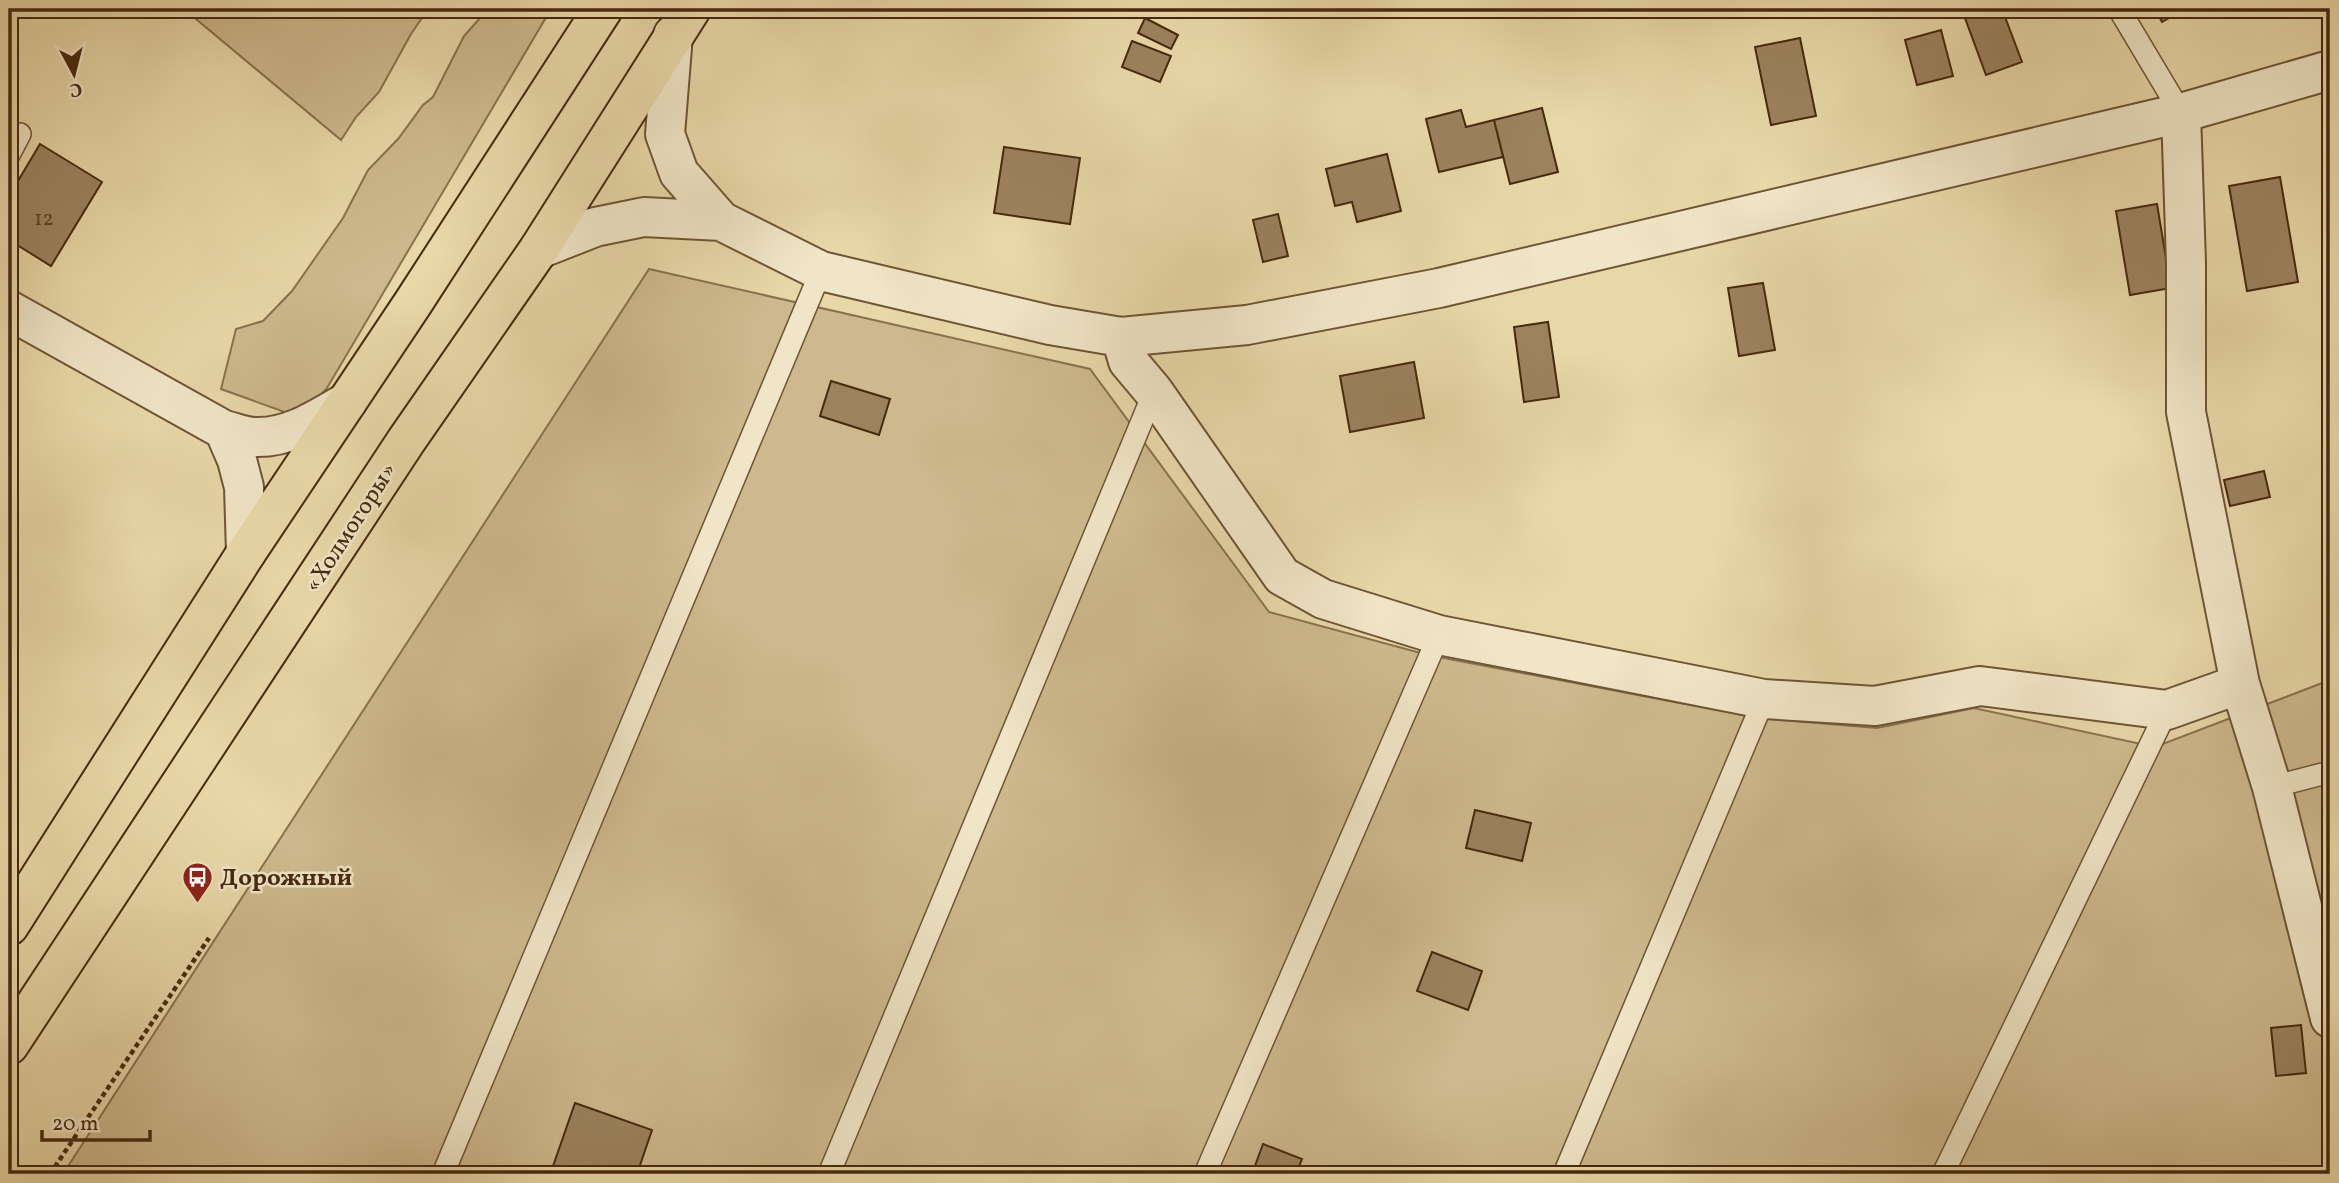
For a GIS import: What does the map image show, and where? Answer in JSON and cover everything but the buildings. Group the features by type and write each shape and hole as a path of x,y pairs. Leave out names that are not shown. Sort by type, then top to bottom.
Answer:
{"highway":[{"path":"9,926 246,553 413,303 603,9"},
{"name":"«Холмогоры»","path":"9,1045 406,442 539,249 682,22"}],"street":[{"path":"682,22 665,134 679,173 720,222"},
{"path":"539,249 595,227 644,218 720,222 821,271 1049,325 1121,337 1247,326 1439,288 2181,113 2330,70"},
{"path":"2181,113 2186,263 2186,412 2240,684 2272,787 2330,1018"},
{"path":"9,310 224,430 253,437 274,436 303,427 347,402"},
{"path":"1121,337 1128,361 1154,392 1282,576 1323,600 1439,635 1764,699 1875,706 1980,686 2167,710 2240,684"},
{"path":"224,430 237,460 244,487 246,553"}],"lane":[{"path":"2119,9 2181,113"},
{"path":"9,155 20,134"},
{"path":"443,1174 821,271"},
{"path":"829,1174 1154,392"},
{"path":"1205,1174 1439,635"},
{"path":"1564,1174 1764,699"},
{"path":"1943,1174 2167,710"},
{"path":"2272,787 2330,772"}],"path":[{"path":"50,1174 209,938"}],"shaded area":[{"path":"184,9 428,9 379,92 356,117 341,140"},
{"path":"488,9 551,9 327,388 318,398 290,414 221,389 236,329 263,321 292,291 343,218 368,170 398,139 423,105 433,97 464,36"},
{"path":"649,269 1090,369 1269,612 1428,655 1758,718 1877,728 1974,708 2155,747 2330,680 2330,1174 63,1174"}],"place":[{"name":"Дорожный","path":"197,904"}]}
